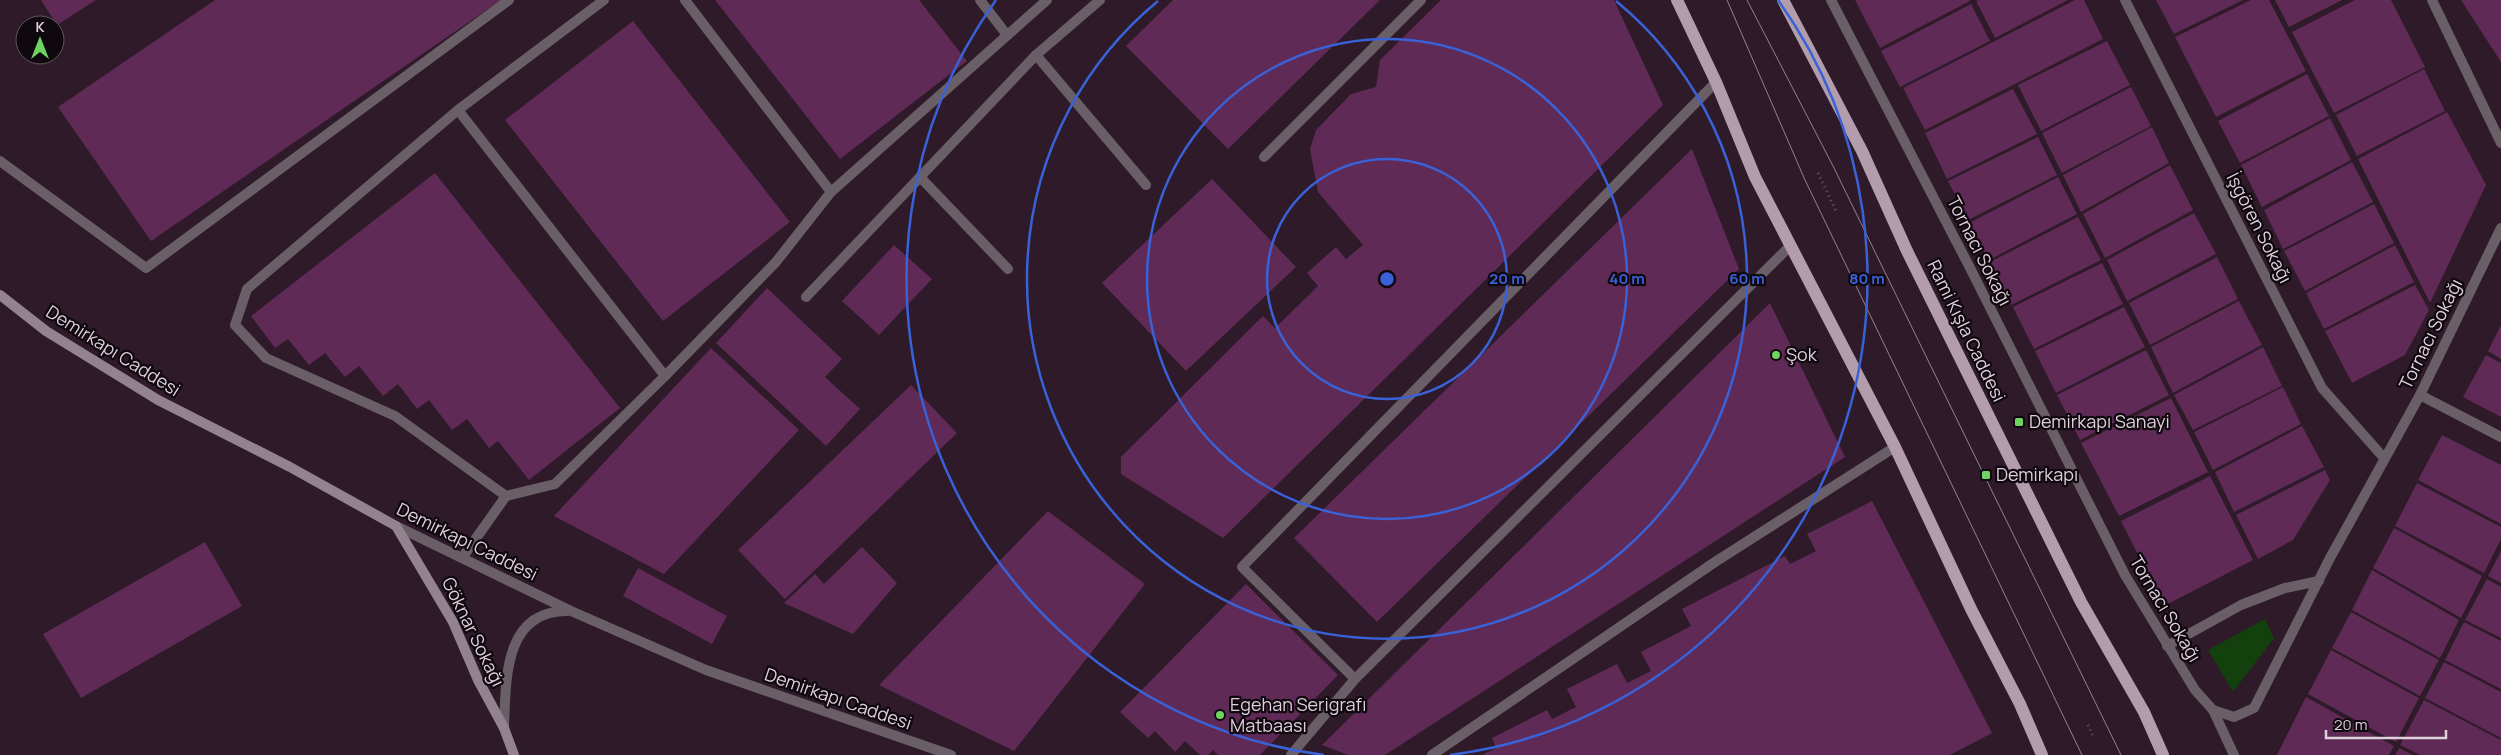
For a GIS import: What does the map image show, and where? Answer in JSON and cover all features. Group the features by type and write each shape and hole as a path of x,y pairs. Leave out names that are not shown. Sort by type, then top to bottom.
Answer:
{"main road":[{"path":"1677,0 1716,82 1755,177 1895,447 1971,609 2020,704 2042,755"},
{"name":"Rami Kışla Caddesi","path":"1783,0 1862,151 1907,251 2082,602 2144,712 2163,755"},
{"name":"Demirkapı Caddesi","path":"0,295 46,331 158,400 290,467 396,526"},
{"name":"Göknar Sokağı","path":"396,526 453,622 478,680 504,728 514,755"}],"street":[{"path":"0,161 146,268 509,0"},
{"path":"506,496 395,416 266,358 235,324 247,289 458,110 604,0"},
{"path":"685,0 831,192"},
{"path":"980,0 1007,35"},
{"path":"462,558 506,496 555,484 665,376 776,262 831,192 1047,0"},
{"path":"806,297 1036,55 1100,0"},
{"path":"1264,157 1421,0"},
{"name":"Tornacı Sokağı","path":"1831,0 1968,264 2125,575 2195,690 2213,710 2234,717 2254,708 2384,458 2420,394 2501,228"},
{"name":"İşgören Sokağı","path":"2125,0 2322,388 2384,458"},
{"path":"2432,0 2501,143"},
{"path":"1036,55 1146,185"},
{"path":"1356,679 1242,567 1716,82"},
{"path":"458,110 665,376"},
{"path":"920,177 1008,269"},
{"path":"1291,755 1356,679 1791,245"},
{"path":"2420,394 2501,437"},
{"path":"1432,755 1715,562 1895,447"},
{"name":"Demirkapı Caddesi","path":"396,526 571,611 706,670 951,755"},
{"path":"2167,646 2241,605 2285,588 2319,581"},
{"path":"504,728 506,672 520,634 537,616 551,611 571,611"},
{"path":"2213,710 2234,755"}],"path":[{"path":"1818,173 1836,211"},
{"path":"2088,725 2094,738"}],"green space":[{"path":"2265,619 2274,638 2233,692 2208,650"}],"building":[{"path":"41,0 96,0 65,20 65,15 51,15"},
{"path":"215,0 501,0 151,241 58,107"},
{"path":"715,0 919,0 967,61 840,159"},
{"path":"1173,0 1380,0 1228,149 1126,46"},
{"path":"1441,0 1614,0 1663,105 1223,538 1121,474 1121,457 1263,316 1275,328 1318,286 1307,273 1336,247 1346,259 1363,245 1318,192 1310,149 1316,130 1351,94 1376,87 1380,60"},
{"path":"1855,0 1969,0 1970,1 1880,48"},
{"path":"2068,0 1995,38 1976,1"},
{"path":"2075,0 2084,0 2103,39 1925,130 1903,88"},
{"path":"2156,0 2243,0 2174,34"},
{"path":"2251,0 2269,0 2306,71 2216,117 2175,37"},
{"path":"2275,0 2342,0 2289,27"},
{"path":"2355,0 2391,0 2425,67 2334,113 2292,32"},
{"path":"2461,0 2501,0 2501,62"},
{"path":"1971,4 1990,41 1900,87 1881,51"},
{"path":"633,21 790,222 663,321 505,120"},
{"path":"2107,41 2130,85 2041,131 2018,85"},
{"path":"2424,69 2445,111 2357,156 2336,115"},
{"path":"2307,74 2329,116 2240,163 2218,121"},
{"path":"2131,87 2151,126 2062,173 2042,133"},
{"path":"2013,89 2037,134 1947,179 1925,133"},
{"path":"2447,112 2486,185 2430,303 2358,159"},
{"path":"2330,118 2351,160 2262,207 2241,165"},
{"path":"2152,127 2169,163 2081,212 2063,175"},
{"path":"2038,137 2057,175 1968,220 1948,181"},
{"path":"1692,149 1739,269 1377,622 1294,538"},
{"path":"2352,162 2373,202 2283,249 2264,210"},
{"path":"2170,165 2193,210 2105,258 2083,214"},
{"path":"435,173 620,408 529,480 498,441 489,448 467,419 452,430 429,400 417,409 398,384 383,396 359,366 345,377 325,353 309,365 288,339 275,348 251,316"},
{"path":"2058,177 2077,214 1989,260 1969,223"},
{"path":"1212,179 1296,267 1186,371 1102,283"},
{"path":"2374,204 2394,243 2305,291 2284,251"},
{"path":"2194,213 2216,254 2127,301 2107,260"},
{"path":"2078,217 2101,260 2011,305 1990,262"},
{"path":"894,245 932,279 879,335 842,301"},
{"path":"2395,245 2414,282 2324,329 2306,293"},
{"path":"2217,257 2238,299 2150,345 2129,303"},
{"path":"2102,263 2123,304 2034,349 2013,307"},
{"path":"2415,285 2429,310 2405,355 2352,383 2325,331"},
{"path":"767,288 842,359 825,377 860,409 826,446 716,343"},
{"path":"2239,301 2262,345 2173,393 2151,347"},
{"path":"1770,303 1845,457 1385,755 1348,755 1322,745"},
{"path":"2124,307 2145,347 2056,393 2035,351"},
{"path":"2501,325 2501,359 2488,351"},
{"path":"2263,347 2282,386 2193,430 2174,395"},
{"path":"711,348 799,430 664,574 554,516"},
{"path":"2146,350 2169,395 2080,440 2057,395"},
{"path":"2486,355 2501,363 2501,417 2463,397"},
{"path":"911,385 957,433 785,599 738,550"},
{"path":"2283,387 2301,424 2213,470 2194,432"},
{"path":"2171,398 2208,472 2119,516 2081,443"},
{"path":"2302,426 2324,467 2234,512 2215,472"},
{"path":"2442,435 2501,465 2501,524 2418,480"},
{"path":"2325,470 2330,480 2293,540 2258,559 2236,515"},
{"path":"2210,476 2253,560 2164,606 2121,521"},
{"path":"2417,483 2501,527 2501,539 2484,573 2395,526"},
{"path":"1872,501 1992,733 1950,755 1482,755 1496,748 1492,738 1547,710 1552,719 1576,707 1567,689 1617,664 1627,683 1651,671 1641,652 1691,626 1682,609 1785,556 1790,564 1816,551 1807,534"},
{"path":"1048,511 1145,584 1014,751 879,685"},
{"path":"2394,528 2482,576 2461,618 2373,568"},
{"path":"205,542 242,606 81,698 43,634"},
{"path":"862,547 897,583 853,634 784,603 815,574 824,584"},
{"path":"2501,551 2501,583 2488,576"},
{"path":"638,568 727,616 712,644 623,596"},
{"path":"2372,570 2459,620 2440,658 2352,610"},
{"path":"2487,579 2501,587 2501,638 2465,620"},
{"path":"1246,584 1338,675 1260,755 1218,755 1213,750 1208,755 1200,755 1185,741 1175,752 1155,731 1148,738 1120,712"},
{"path":"2351,612 2439,660 2420,696 2332,648"},
{"path":"2464,622 2501,641 2501,689 2445,660"},
{"path":"2331,650 2419,698 2396,742 2308,694"},
{"path":"2444,662 2501,692 2501,738 2425,698"},
{"path":"2306,697 2394,746 2389,755 2277,755"},
{"path":"2424,700 2501,740 2501,755 2420,755 2400,745"},
{"path":"2399,748 2413,755 2395,755"}],"tram line":[{"path":"1727,0 1805,180 2082,755"},
{"path":"1747,0 1833,166 2121,755"}],"place":[{"name":"Şok","path":"1776,355"},
{"name":"Demirkapı Sanayi","path":"2019,422"},
{"name":"Demirkapı","path":"1986,475"},
{"name":"Egehan Serigrafı Matbaası","path":"1220,715"}]}
